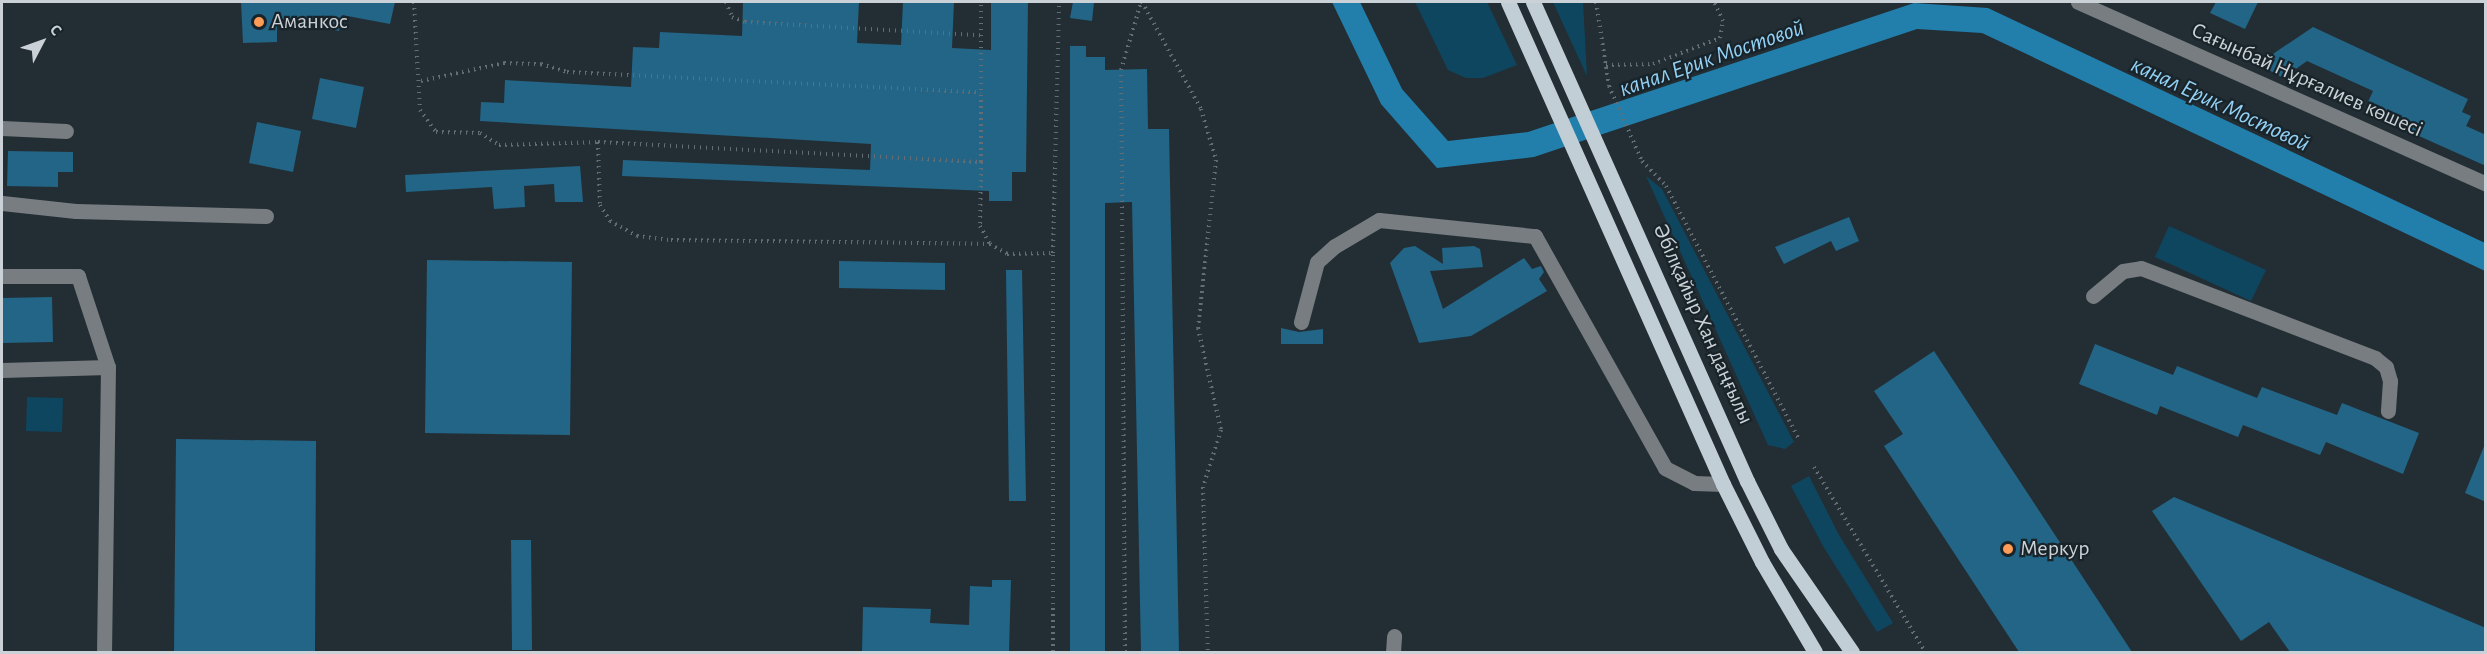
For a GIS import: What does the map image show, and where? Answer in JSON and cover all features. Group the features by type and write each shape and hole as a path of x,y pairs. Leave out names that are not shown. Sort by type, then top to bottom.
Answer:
{"main road":[{"name":"Әбілқайыр Хан даңғылы","path":"1508,2 1594,190 1723,484 1762,562 1815,652"},
{"name":"Әбілқайыр Хан даңғылы","path":"1533,2 1614,177 1747,481 1780,549 1852,652"}],"street":[{"name":"Сағынбай Нұрғалиев көшесі","path":"2078,2 2486,184"},
{"path":"2,128 66,131"},
{"path":"2,203 76,211 266,216"},
{"path":"1301,322 1317,262 1335,246 1379,220 1535,236 1665,468 1694,483 1723,484"},
{"path":"2092,296 2123,271 2141,268 2375,358 2386,367 2390,381 2388,411"},
{"path":"2,276 78,276 108,367 104,652"},
{"path":"2,370 108,367"},
{"path":"1393,652 1394,636"}],"path":[{"path":"414,2 421,81 420,110 436,132 480,133 499,145 598,142 981,162"},
{"path":"726,2 732,17 745,22 981,35"},
{"path":"981,2 980,226 990,244"},
{"path":"1053,652 1053,253 1059,2"},
{"path":"1125,652 1120,70 1142,2"},
{"path":"1142,2 1201,109 1216,160 1198,328 1221,429 1203,487 1208,652"},
{"path":"1596,2 1609,86 1642,161 1666,186 1799,439"},
{"path":"1606,65 1653,64 1720,38 1724,21 1714,2"},
{"path":"421,81 504,63 541,64 567,72 981,93"},
{"path":"598,142 600,205 610,221 637,236 671,240 990,244 1007,254 1053,253"},
{"path":"1814,467 1925,652"}],"shaded area":[{"name":"канал Ерик Мостовой","path":"1332,2 1360,2 1402,89 1448,141 1528,132 1914,3 1988,8 2485,243 2485,271 1982,33 1917,29 1534,157 1437,168 1381,104"},
{"path":"1415,2 1487,2 1517,65 1483,78 1466,78 1448,70"},
{"path":"1553,2 1583,2 1587,76"},
{"path":"1646,176 1662,189 1794,442 1785,449 1768,445"},
{"path":"2169,226 2266,270 2251,301 2155,257"},
{"path":"27,397 63,398 62,432 26,431"},
{"path":"1809,476 1839,535 1893,623 1877,632 1823,546 1791,486"}],"building":[{"path":"241,2 395,2 390,24 342,15 339,31 277,18 277,42 243,43"},
{"path":"743,2 859,2 857,43 901,45 903,2 954,2 952,48 991,50 991,2 1028,2 1026,172 1012,172 1012,201 989,201 989,191 622,176 623,160 870,170 871,144 480,121 481,102 504,103 505,80 631,87 633,47 659,48 660,32 742,36"},
{"path":"1073,2 1094,2 1092,21 1070,18"},
{"path":"2216,2 2258,2 2245,29 2210,13"},
{"path":"2313,27 2468,99 2462,112 2471,116 2466,126 2486,135 2486,166 2410,132 2415,123 2368,102 2373,91 2307,61 2283,78 2258,64"},
{"path":"1070,46 1086,46 1086,57 1105,57 1105,70 1147,69 1148,129 1169,129 1179,652 1141,652 1132,202 1105,203 1105,652 1070,652"},
{"path":"320,78 364,87 356,128 312,119"},
{"path":"257,122 301,131 293,172 249,163"},
{"path":"8,151 73,152 73,172 58,172 58,187 7,186"},
{"path":"580,166 583,202 555,202 554,184 524,186 525,207 494,209 492,187 406,192 405,175"},
{"path":"1849,217 1859,241 1836,251 1831,241 1784,264 1775,247"},
{"path":"1415,246 1443,264 1442,248 1474,246 1480,249 1483,267 1430,271 1443,309 1524,258 1532,269 1541,266 1544,272 1539,279 1547,291 1471,336 1419,343 1390,263 1404,248"},
{"path":"427,260 572,262 570,435 425,433"},
{"path":"839,261 945,263 945,290 839,288"},
{"path":"1006,270 1022,270 1026,501 1009,501"},
{"path":"52,297 53,342 2,343 2,298"},
{"path":"1281,328 1299,332 1323,329 1323,344 1281,344"},
{"path":"2095,344 2173,375 2177,366 2257,398 2262,387 2337,415 2342,403 2419,433 2403,474 2326,442 2320,455 2243,425 2238,437 2160,406 2157,415 2079,384"},
{"name":"Меркур","path":"1934,351 2132,652 2019,652 1884,446 1903,434 1874,391"},
{"path":"176,439 316,441 315,652 174,652"},
{"path":"2486,444 2486,502 2465,493"},
{"path":"2174,497 2486,628 2486,652 2290,652 2269,622 2241,641 2152,511"},
{"path":"511,540 531,540 532,650 512,650"},
{"path":"992,580 1011,580 1009,652 862,652 863,607 931,609 930,623 969,625 970,586 992,587"}],"place":[{"name":"Аманкос","path":"259,22"},
{"name":"Меркур","path":"2008,549"}]}
